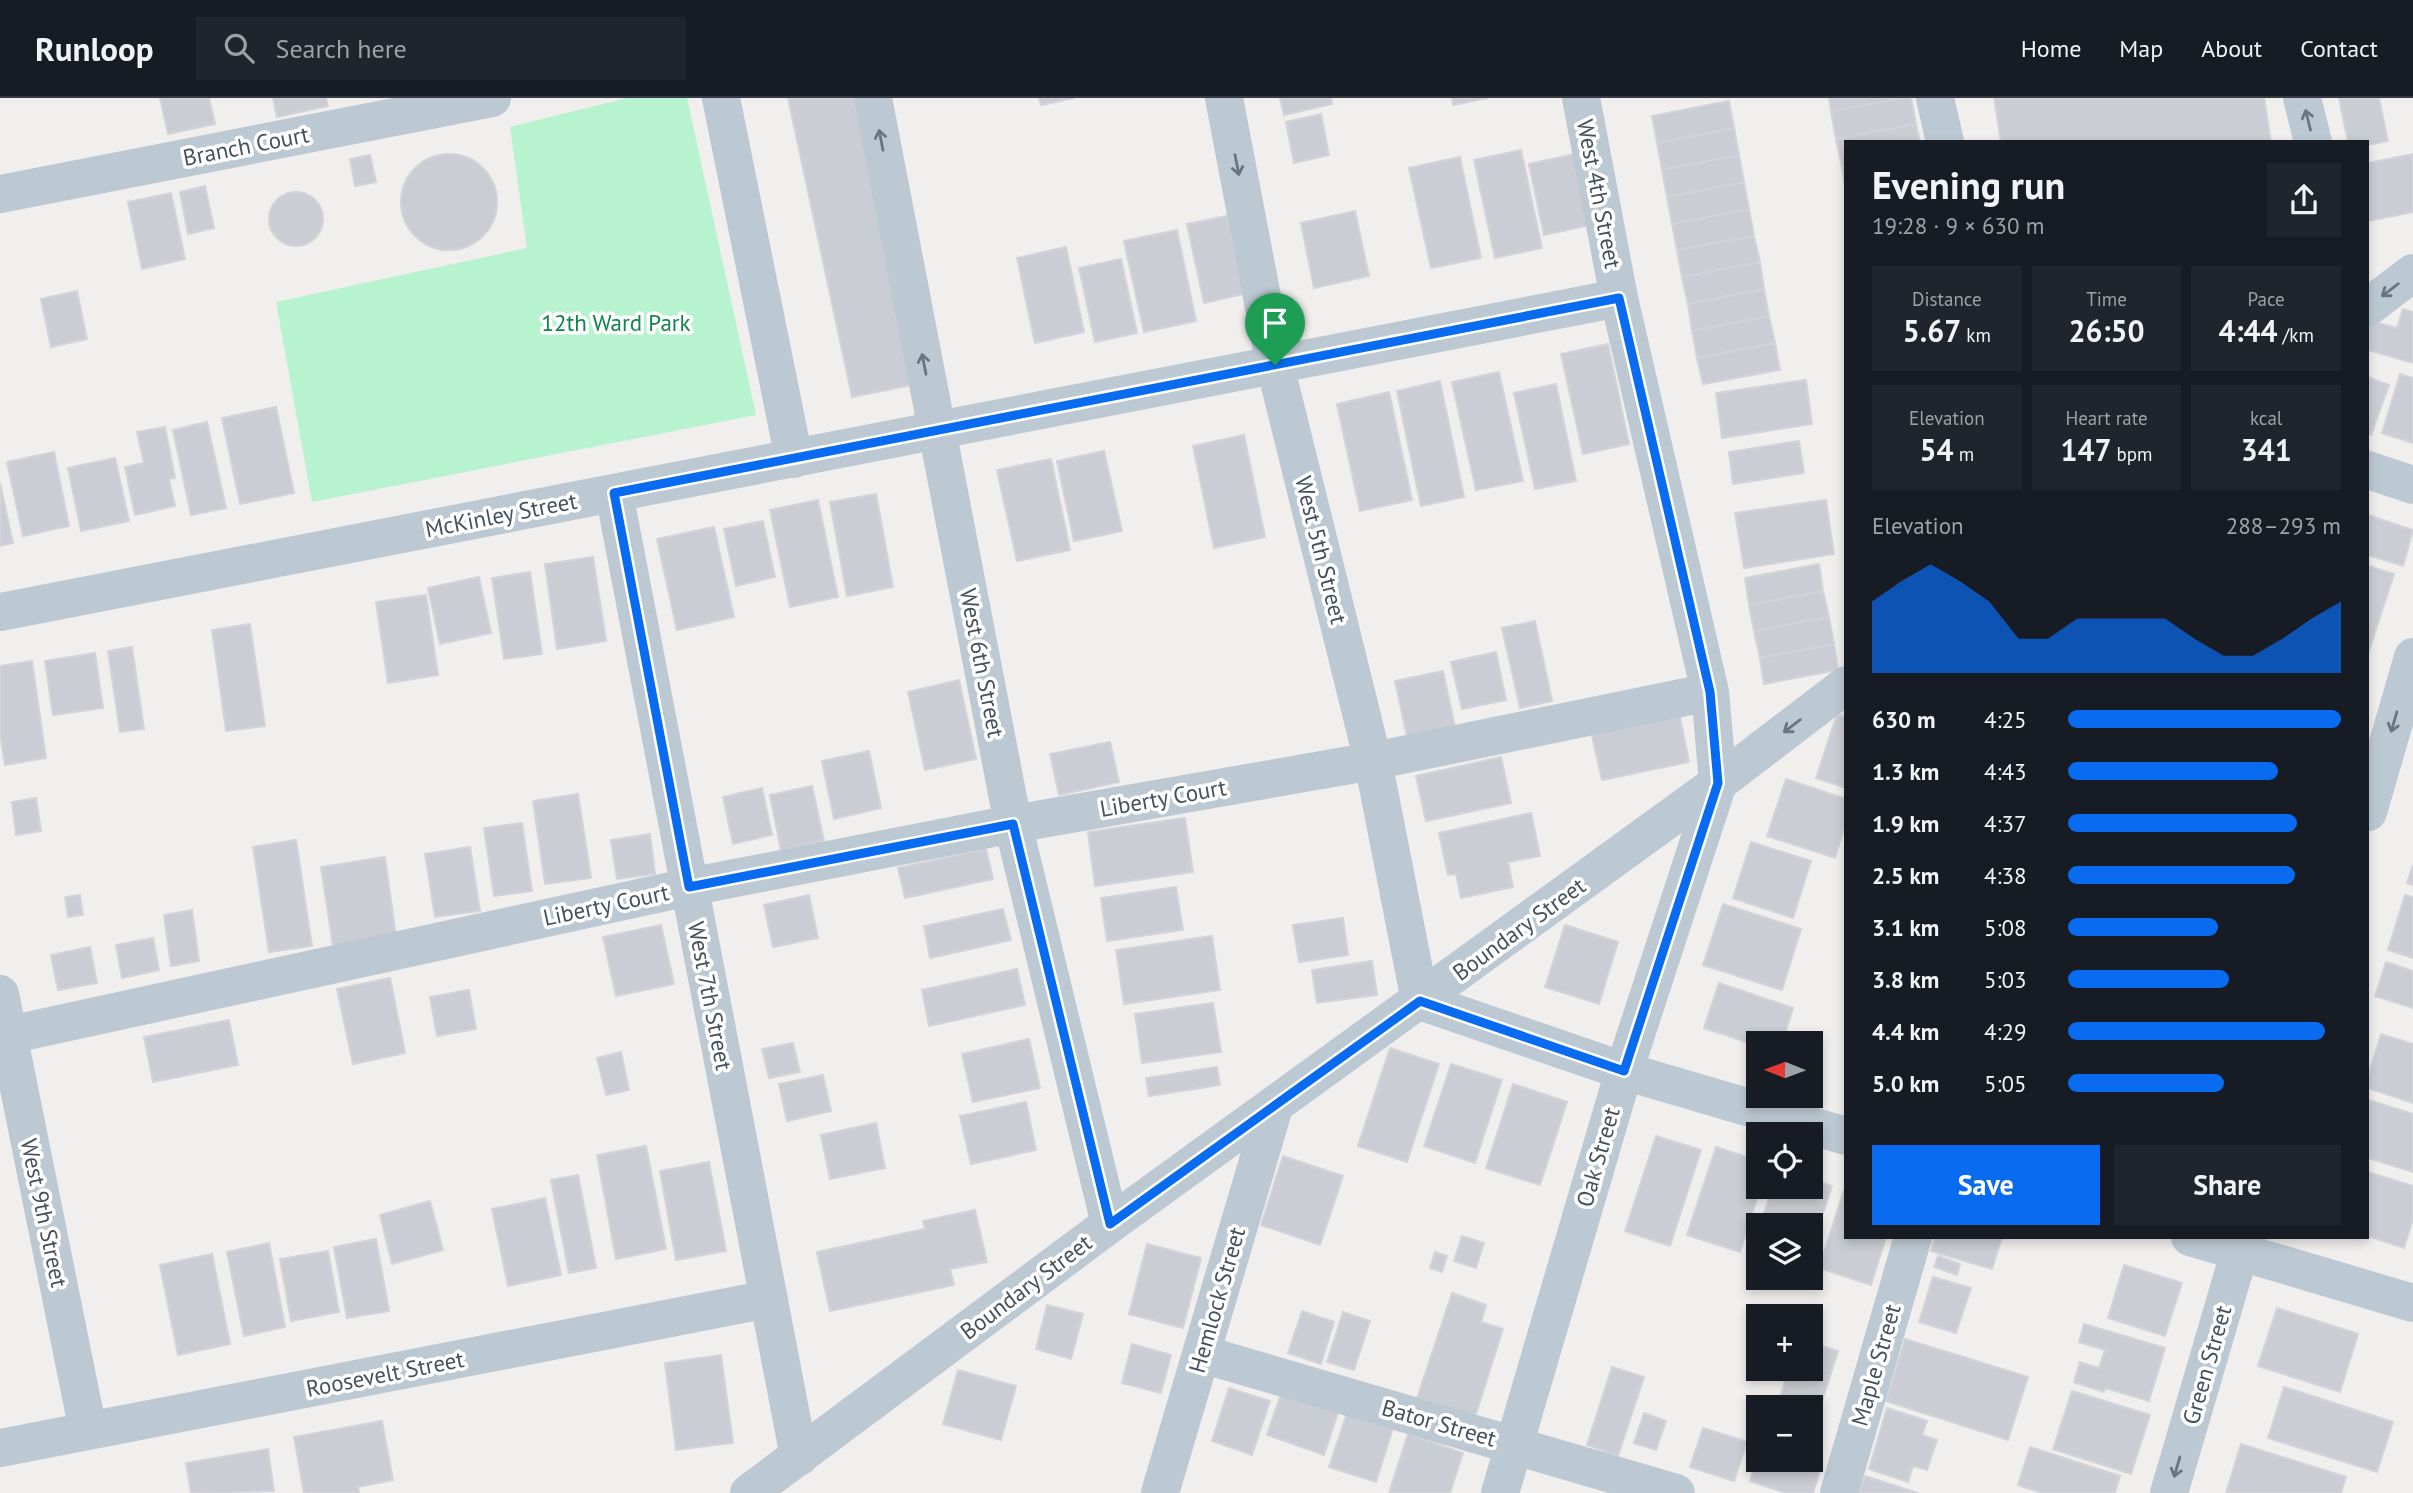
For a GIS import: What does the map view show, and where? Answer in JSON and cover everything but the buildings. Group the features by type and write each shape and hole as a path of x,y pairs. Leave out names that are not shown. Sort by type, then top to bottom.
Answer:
{"street":[{"name":"Branch Court","path":"0,194 492,98"},
{"path":"721,98 794,459"},
{"name":"West 6th Street","path":"873,98 1013,824 1110,1224"},
{"name":"West 5th Street","path":"1224,98 1275,365 1373,761 1420,1001"},
{"name":"West 4th Street","path":"1581,98 1619,298 1710,692 1718,783"},
{"path":"1935,98 1945,140"},
{"path":"2302,98 2312,140"},
{"path":"2369,306 2413,273"},
{"name":"McKinley Street","path":"0,612 1619,298"},
{"path":"2369,470 2413,485"},
{"name":"West 7th Street","path":"614,493 799,1457"},
{"path":"2369,809 2413,657"},
{"name":"Boundary Street","path":"749,1493 1110,1224 1718,783 1844,687"},
{"name":"Liberty Court","path":"4,1036 689,887 1013,824 1373,761 1710,692"},
{"name":"Oak Street","path":"1500,1493 1624,1071 1718,783"},
{"name":"West 9th Street","path":"0,994 4,1036 88,1431"},
{"path":"1420,1001 1624,1071 1844,1135"},
{"name":"Hemlock Street","path":"1160,1493 1274,1107"},
{"name":"Maple Street","path":"1839,1493 1912,1239"},
{"path":"2205,1239 2242,1244 2413,1303"},
{"name":"Green Street","path":"2169,1493 2242,1244"},
{"name":"Roosevelt Street","path":"0,1448 769,1299"},
{"name":"Bator Street","path":"1202,1354 1676,1493"}],"green space":[{"name":"12th Ward Park","path":"627,98 687,98 756,415 312,502 276,302 527,248 510,127"}],"route":[{"path":"1619,298 1710,692 1718,783 1624,1071 1420,1001 1110,1224 1013,824 689,887 614,493 1275,365 1619,298"}]}
